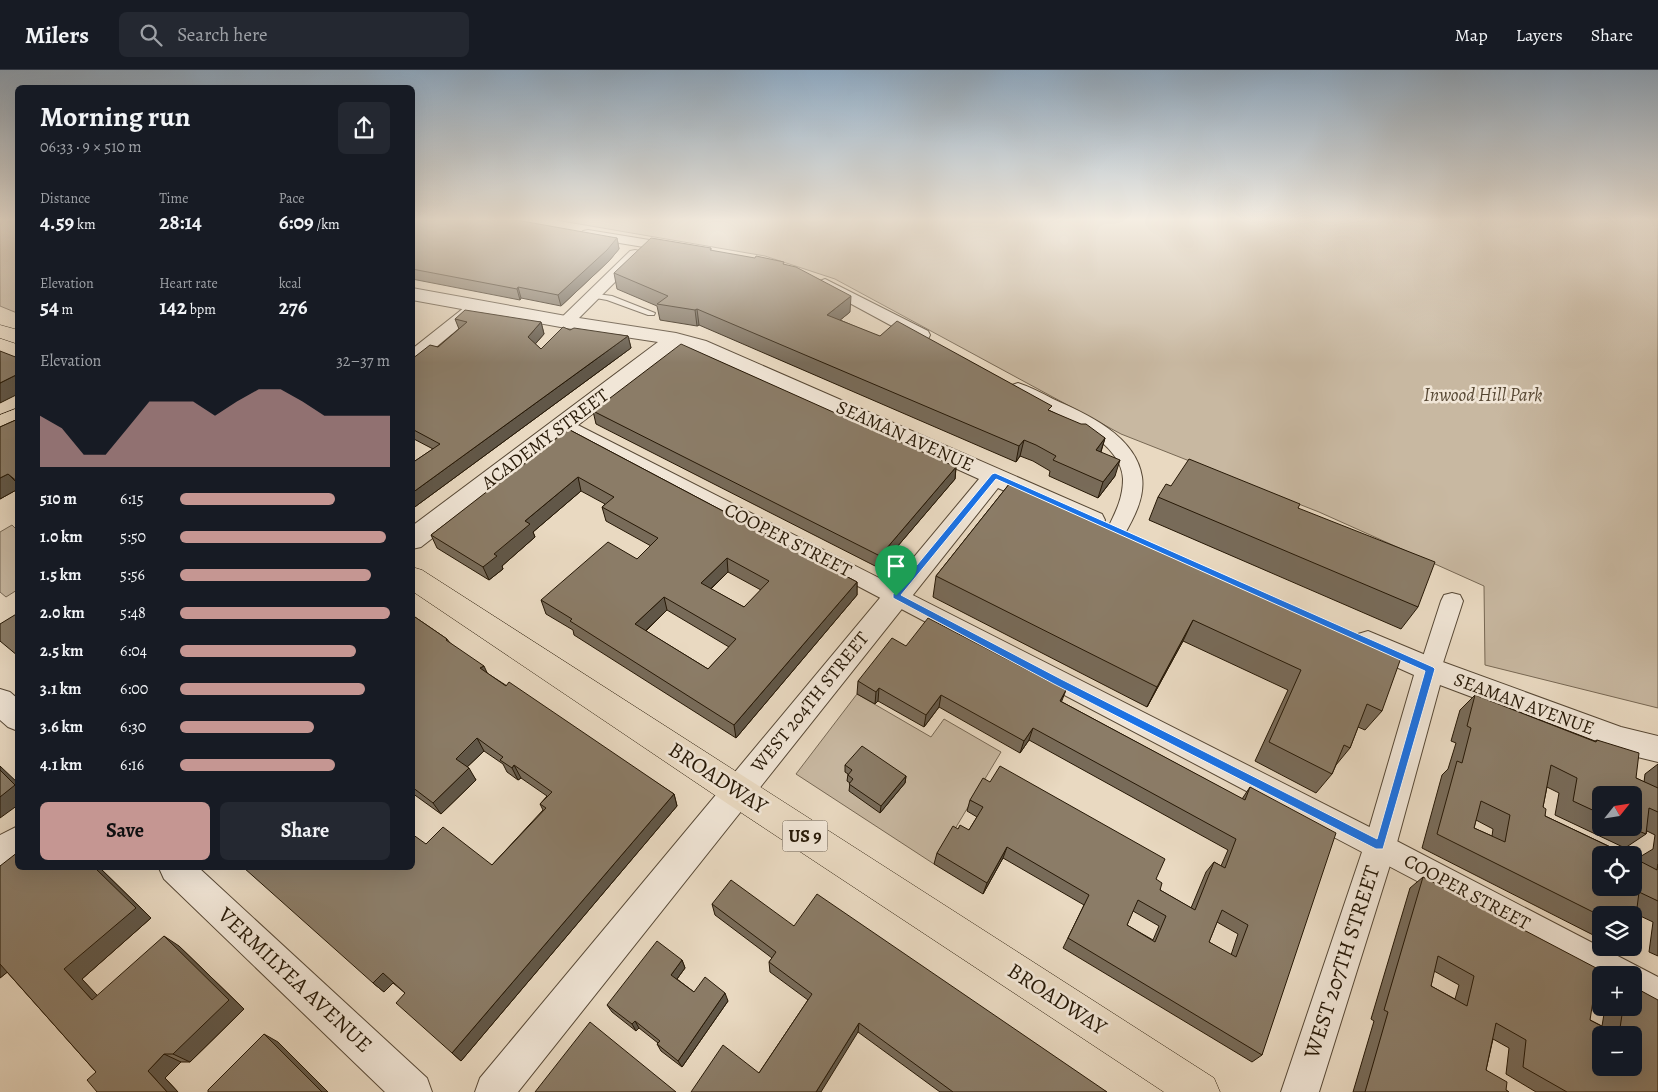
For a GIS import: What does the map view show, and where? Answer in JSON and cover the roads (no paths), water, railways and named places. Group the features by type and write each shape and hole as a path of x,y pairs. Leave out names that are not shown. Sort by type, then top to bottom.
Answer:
{"main road":[{"path":"0,331 15,337"},
{"path":"0,425 15,418"},
{"name":"BROADWAY","path":"415,579 1200,1092"}],"street":[{"path":"566,322 621,268"},
{"path":"814,279 934,342"},
{"name":"SEAMAN AVENUE","path":"415,295 566,322 676,338 699,345 1126,534"},
{"path":"415,356 476,306"},
{"name":"ACADEMY STREET","path":"415,538 676,338"},
{"path":"1004,381 1086,424 1110,440 1127,459 1131,467 1134,489 1128,511 1126,534"},
{"name":"COOPER STREET","path":"564,424 1608,966"},
{"name":"WEST 204TH STREET","path":"494,1092 995,475"},
{"name":"WEST 207TH STREET","path":"1300,1092 1380,846 1430,669 1452,601"},
{"name":"SEAMAN AVENUE","path":"1349,633 1430,669 1621,740 1658,749"},
{"path":"0,701 15,715"},
{"path":"0,854 15,843"},
{"name":"VERMILYEA AVENUE","path":"178,870 413,1092"},
{"path":"1642,984 1658,993"}],"lane":[{"path":"593,295 609,298 651,313"}],"park label":[{"name":"Inwood Hill Park","path":"1483,395"}]}
